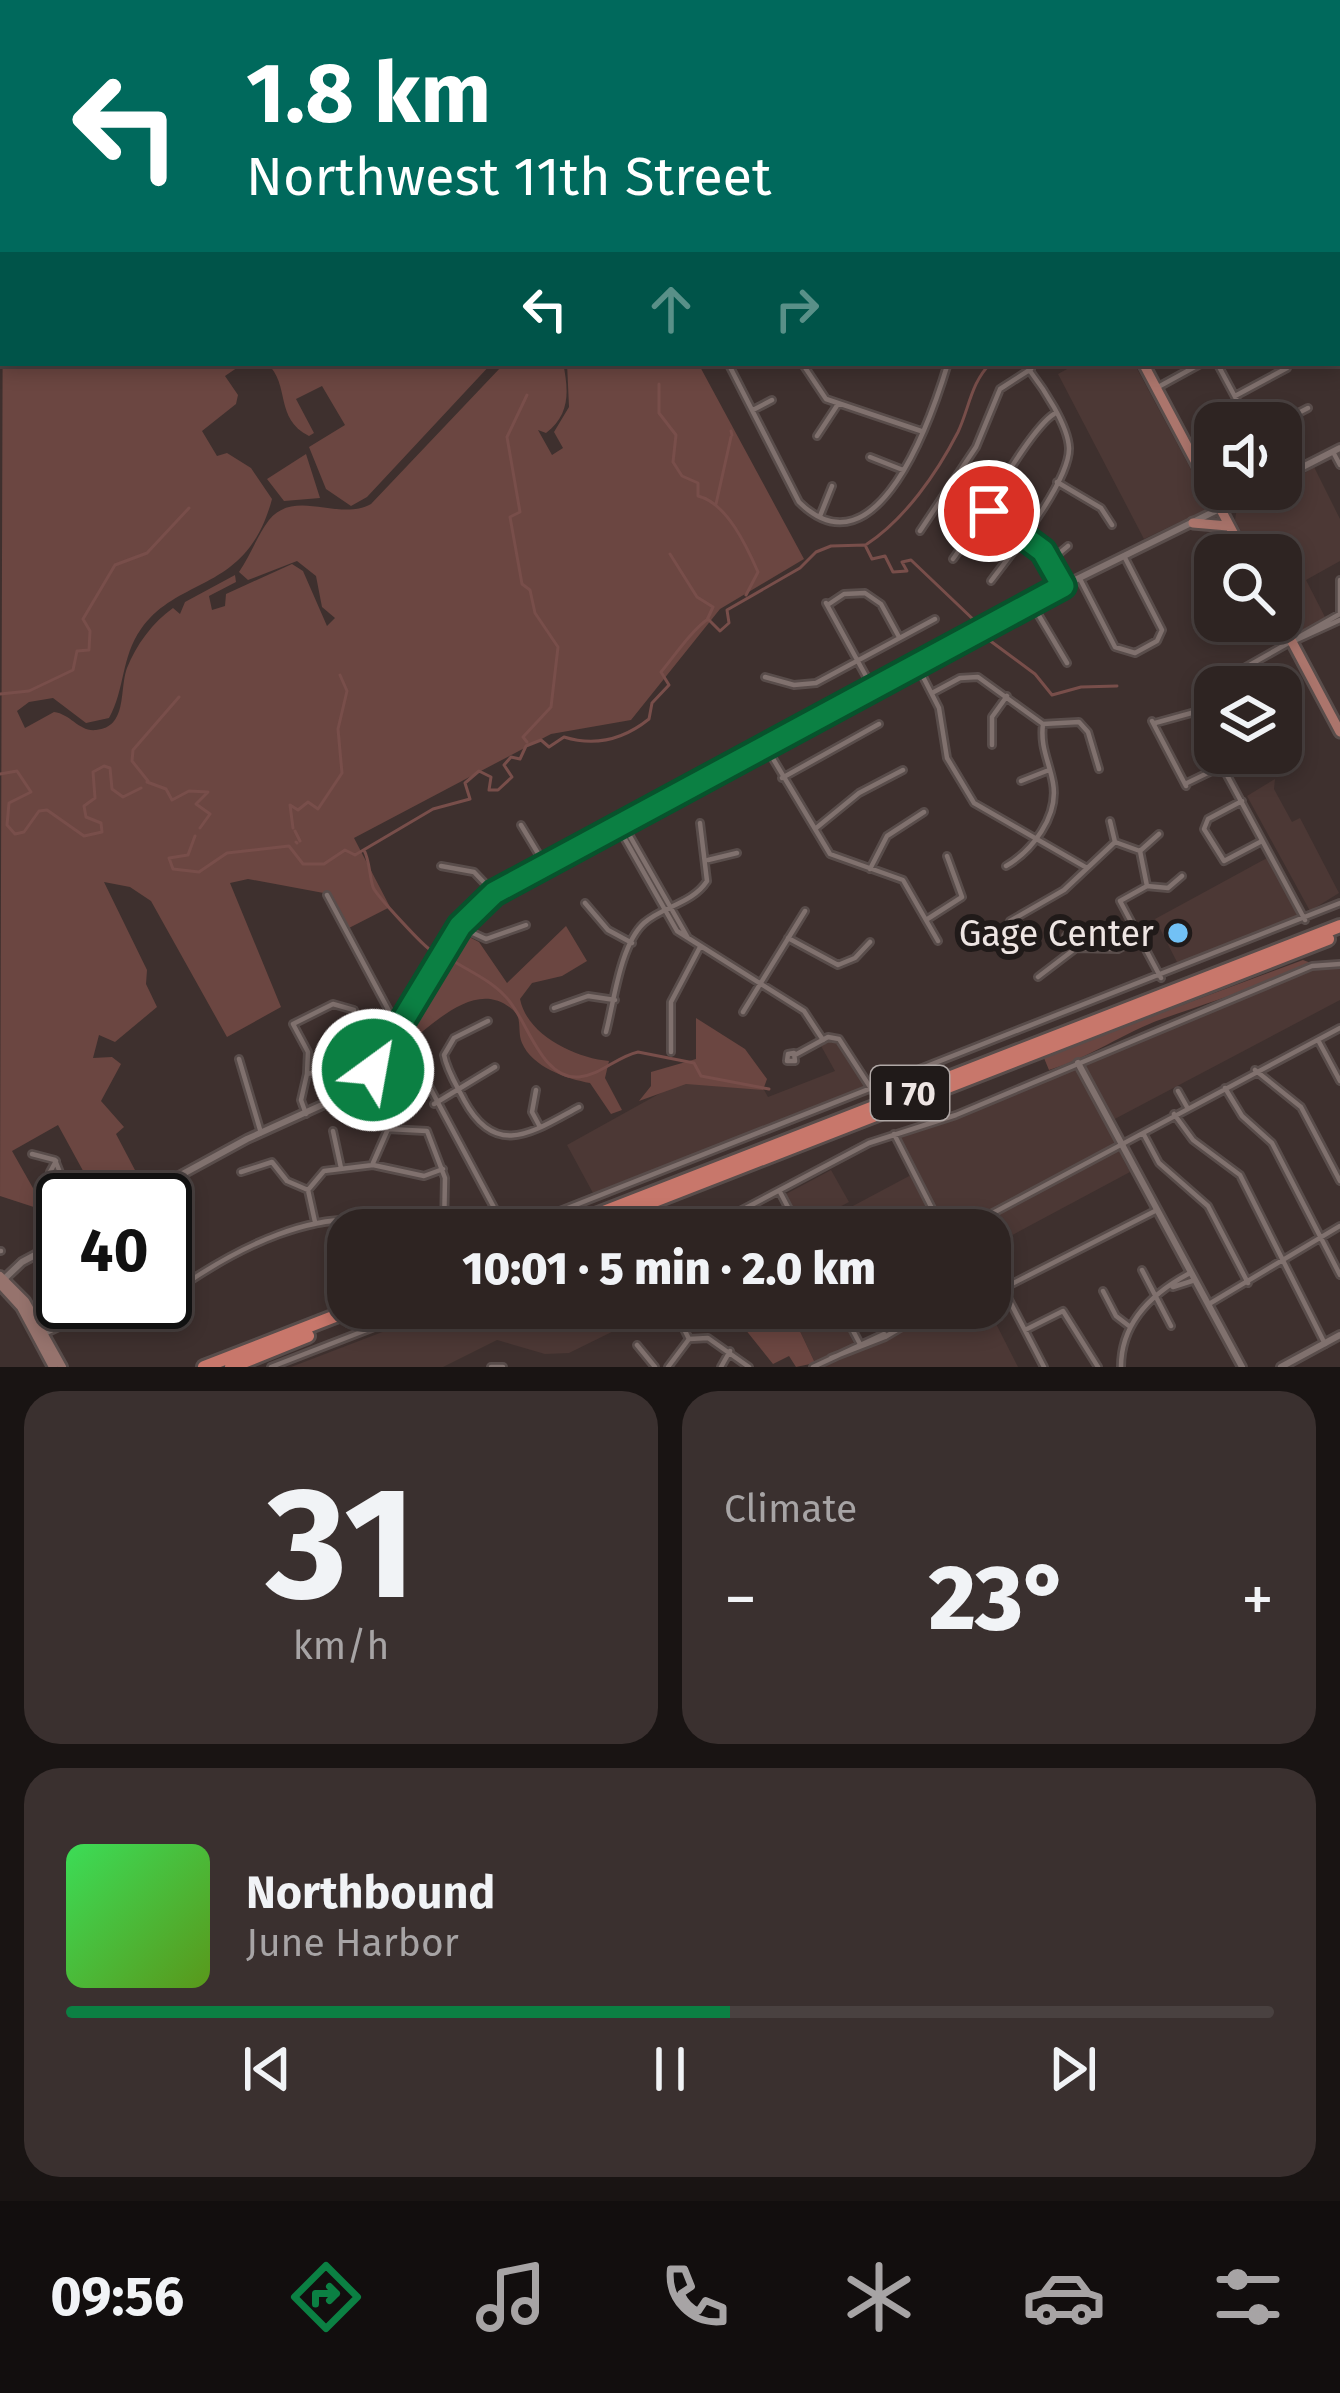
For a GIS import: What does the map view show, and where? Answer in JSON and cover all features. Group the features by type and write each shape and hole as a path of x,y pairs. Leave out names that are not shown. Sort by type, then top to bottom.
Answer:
{"highway":[{"path":"1264,955 1340,916"},
{"name":"I 70","path":"610,1209 1264,955 1340,933"},
{"name":"I 70","path":"634,1209 1340,933"},
{"path":"205,1367 327,1319"},
{"path":"231,1367 327,1329"}],"main road":[{"path":"1145,366 1194,458"},
{"path":"1222,510 1234,534"},
{"path":"1192,523 1208,520 1230,527"},
{"path":"1292,642 1340,732"},
{"path":"1,1280 57,1367"}],"street":[{"path":"730,366 793,494 820,517 851,520 871,514 904,470 947,366"},
{"path":"804,366 820,394 838,404 923,431"},
{"path":"1156,387 1196,366"},
{"path":"1219,366 1238,402"},
{"path":"1235,396 1287,368"},
{"path":"920,531 981,436 996,394 1012,377 1030,370 1054,414 1068,455 1024,537 991,581"},
{"path":"753,410 772,400"},
{"path":"817,436 838,404"},
{"path":"1302,411 1308,408"},
{"path":"953,559 989,511 1036,427 1054,414"},
{"path":"1302,467 1336,450 1340,465"},
{"path":"870,458 904,470"},
{"path":"1055,482 1101,508 1112,525"},
{"path":"820,517 832,486"},
{"path":"953,486 1051,560 1063,586"},
{"path":"186,1173 353,1091 397,1032 460,926 494,893 1063,586 1219,510"},
{"path":"1051,560 1068,546"},
{"path":"1079,579 1121,653 1135,653 1156,641 1161,625 1124,556"},
{"path":"1302,637 1340,616 1340,580"},
{"path":"873,689 828,603 852,592 873,596 900,638"},
{"path":"1031,604 1067,663"},
{"path":"765,677 804,685 935,620"},
{"path":"1248,666 1292,642"},
{"path":"917,665 932,693 945,751 966,793 989,815 1087,868"},
{"path":"932,693 972,676 1043,724 1069,719 1082,724 1099,769"},
{"path":"992,745 992,717 1007,696"},
{"path":"1194,713 1154,722 1187,785 1207,774"},
{"path":"782,778 879,724"},
{"path":"1006,866 1035,840 1053,801 1042,750 1043,724"},
{"path":"766,747 835,858 903,880 938,941"},
{"path":"815,830 859,794 903,770"},
{"path":"1021,781 1049,770"},
{"path":"1227,774 1304,920"},
{"path":"1242,801 1208,819 1204,829 1224,861 1262,842"},
{"path":"871,868 887,836 924,812"},
{"path":"1110,821 1114,842"},
{"path":"607,1032 640,927 704,886 708,860 700,823"},
{"path":"521,825 545,865"},
{"path":"620,825 666,910 688,938 808,1014 823,1040"},
{"path":"1140,851 1160,834"},
{"path":"1114,842 1140,851"},
{"path":"1010,920 1058,894 1114,842"},
{"path":"1140,851 1147,886"},
{"path":"708,860 737,853"},
{"path":"926,920 962,897 947,856"},
{"path":"441,866 480,875 494,893"},
{"path":"1161,978 1120,901 1147,886 1168,888 1182,876"},
{"path":"327,895 434,1104 445,1113 498,1209"},
{"path":"586,903 613,934 632,943"},
{"path":"563,1209 872,1090 1026,1024 1161,978 1340,903"},
{"path":"742,1012 806,911"},
{"path":"460,926 486,939 526,925"},
{"path":"788,938 838,965 870,941"},
{"path":"1038,976 1076,948 1118,949 1139,938"},
{"path":"1072,939 1076,948"},
{"path":"671,1052 671,1002 700,947"},
{"path":"746,1209 893,1133 956,1115 1309,968 1340,964"},
{"path":"554,1008 588,996 615,1000"},
{"path":"306,1114 302,1100 308,1052 293,1024 333,1004 349,1007 360,1019 358,1039 334,1068 307,1074"},
{"path":"488,1021 454,1039 445,1050 475,1119 490,1131 513,1136 579,1107"},
{"path":"999,1209 1340,1028"},
{"path":"795,1055 834,1037 848,1046 872,1090"},
{"path":"1318,1040 1340,1081"},
{"path":"239,1059 261,1133"},
{"path":"1078,1064 1242,1367"},
{"path":"434,1104 495,1066"},
{"path":"1255,1070 1301,1106 1340,1181"},
{"path":"1225,1087 1242,1116 1272,1143 1340,1275"},
{"path":"536,1090 532,1112 540,1127"},
{"path":"1178,1091 1187,1107"},
{"path":"1174,1114 1192,1140 1240,1175 1325,1343"},
{"path":"373,1165 383,1135 404,1127 427,1131 443,1169 444,1209"},
{"path":"333,1132 341,1168"},
{"path":"1142,1132 1159,1163 1208,1207 1248,1283"},
{"path":"893,1133 932,1209"},
{"path":"32,1154 49,1155 62,1173"},
{"path":"241,1172 272,1162 287,1181 308,1190"},
{"path":"316,1224 308,1190 321,1172 373,1165 416,1176 443,1169"},
{"path":"780,1192 789,1209"},
{"path":"1011,1287 1155,1211"},
{"path":"192,1278 208,1267 327,1222"},
{"path":"1209,1304 1340,1226"},
{"path":"1,1280 36,1257"},
{"path":"1142,1270 1171,1326"},
{"path":"1121,1367 1130,1326 1155,1297 1194,1276"},
{"path":"1103,1291 1116,1316 1130,1326"},
{"path":"1011,1304 1044,1367"},
{"path":"1025,1330 1063,1311 1098,1367"},
{"path":"39,1337 55,1329"},
{"path":"271,1367 369,1329"},
{"path":"683,1329 688,1339"},
{"path":"852,1329 860,1344"},
{"path":"831,1358 897,1329"},
{"path":"813,1367 888,1334"},
{"path":"1281,1367 1340,1335"},
{"path":"668,1367 688,1339 703,1337 748,1367"},
{"path":"637,1345 656,1367"},
{"path":"721,1367 730,1351"},
{"path":"491,1367 503,1367"}],"shaded area":[{"path":"3,366 240,366 225,376 238,395 236,404 202,431 217,456 227,453 251,468 272,499 261,529 230,567 174,599 141,629 109,718 86,723 53,698 29,702 17,711 25,728 54,712 96,730 118,715 131,659 152,627 173,608 180,614 185,602 235,575 236,582 209,596 212,610 225,606 226,594 292,564 303,571 327,626 335,618 322,607 316,576 297,561 248,580 239,572 269,520 291,507 345,510 371,504 501,367 563,366 564,410 546,433 538,430 552,455 563,448 554,432 569,407 567,366 700,366 804,559 720,609 631,720 551,734 354,838 390,907 347,929 329,894 248,879 230,883 281,1007 227,1037 151,901 130,887 104,882 147,970 146,984 157,1007 115,1042 99,1035 93,1058 112,1057 121,1064 101,1101 124,1127 116,1134 137,1173 84,1173 58,1125 12,1151 36,1193 36,1208 0,1196"},
{"path":"269,366 489,366 367,497 351,506 326,489 309,447 345,425 322,386 296,399 314,433 309,436 298,429"},
{"path":"1073,366 1136,366 1194,475 1194,510 1205,510 1144,539 1058,374"},
{"path":"306,454 320,498 284,501 267,479"},
{"path":"1314,467 1340,519 1340,561 1306,580 1326,619 1302,631 1302,534 1243,534 1235,520 1237,510 1302,510 1302,475"},
{"path":"1275,779 1274,789 1292,822 1300,818 1339,893 1310,911 1247,796"},
{"path":"1267,858 1299,918 1179,966 1155,919"},
{"path":"566,926 587,961 562,976 532,983 520,999 542,1034 582,1055 609,1061 605,1078 622,1110 611,1114 590,1083 561,1075 534,1059 522,1043 517,1014 503,1003 489,999 460,1005 407,1044 405,1030 465,935 479,942 507,983"},
{"path":"1303,960 1311,963 1148,1024 1064,1065 1049,1070 1044,1058 1061,1050"},
{"path":"1340,964 1340,1000 1109,1122 1119,1143 999,1209 932,1209 893,1133 942,1119 1312,966"},
{"path":"696,1018 745,1049 767,1079 763,1090 686,1084 639,1101 651,1086 651,1072 696,1059"},
{"path":"835,1039 848,1048 868,1086 593,1193 567,1145 720,1060 754,1072 768,1097 835,1071 820,1044"},
{"path":"1117,1147 1130,1172 1011,1236 1011,1209 1003,1209"},
{"path":"831,1170 849,1202 836,1209 793,1209 786,1194"},
{"path":"911,1175 928,1209 852,1209"},
{"path":"390,1329 618,1329 569,1353 545,1354 497,1340 443,1367 291,1367"},
{"path":"745,1329 799,1329 815,1363 796,1367 789,1356 773,1364"},
{"path":"799,1329 847,1329 854,1344 815,1363"},
{"path":"904,1329 999,1329 1018,1367 824,1367"}],"waterway":[{"path":"867,544 894,522 930,479 989,366"},
{"path":"659,384 659,413 676,435 673,462 682,476 698,483 698,496 727,517 758,572 746,595"},
{"path":"527,395 507,437 520,512 510,517 522,584 530,590 535,613 558,647 551,707 523,737 527,742"},
{"path":"731,431 732,435"},
{"path":"716,504 731,437"},
{"path":"0,694 29,691 73,670 77,651 89,650 90,631 83,619 115,565 147,553 189,508"},
{"path":"195,836 188,855 169,858 173,869 199,872 227,853 289,846 303,864 324,864 345,850 355,855 433,809 470,799 465,783 479,771 491,777 489,790 498,790 512,777 504,765 511,757 520,759 526,746 541,740 549,747 564,737 609,739 639,726 649,719 652,703 669,685 661,672 708,619 720,631 729,623 727,610 800,568 816,552 831,546 865,545"},
{"path":"866,547 872,559 885,556 893,572 907,571 902,562 911,560 977,623"},
{"path":"670,554 697,597 713,607 707,620"},
{"path":"985,637 1035,674 1052,695 1081,687 1117,686"},
{"path":"293,828 290,805 298,810 308,802 318,809 342,773 338,729 347,691 340,675"},
{"path":"148,781 132,761 133,750 179,697"},
{"path":"0,774 17,771 31,792 9,803 7,825 15,834 24,832 39,811 47,810 84,836 102,832 101,823 86,817 84,806 95,798 93,772 104,766 110,768 112,789 123,797 141,788"},
{"path":"147,782 166,789 172,800 189,791 208,792 196,804 210,814 200,828"},
{"path":"295,831 300,841"},
{"path":"364,850 376,892 431,950"},
{"path":"450,959 505,996 544,1058 566,1075 587,1076 638,1052 694,1063 701,1076 769,1089"}],"place":[{"name":"Gage Center","path":"1178,933"}],"route":[{"path":"373,1070 460,926 494,893 1063,586 1043,551 989,511"}]}
